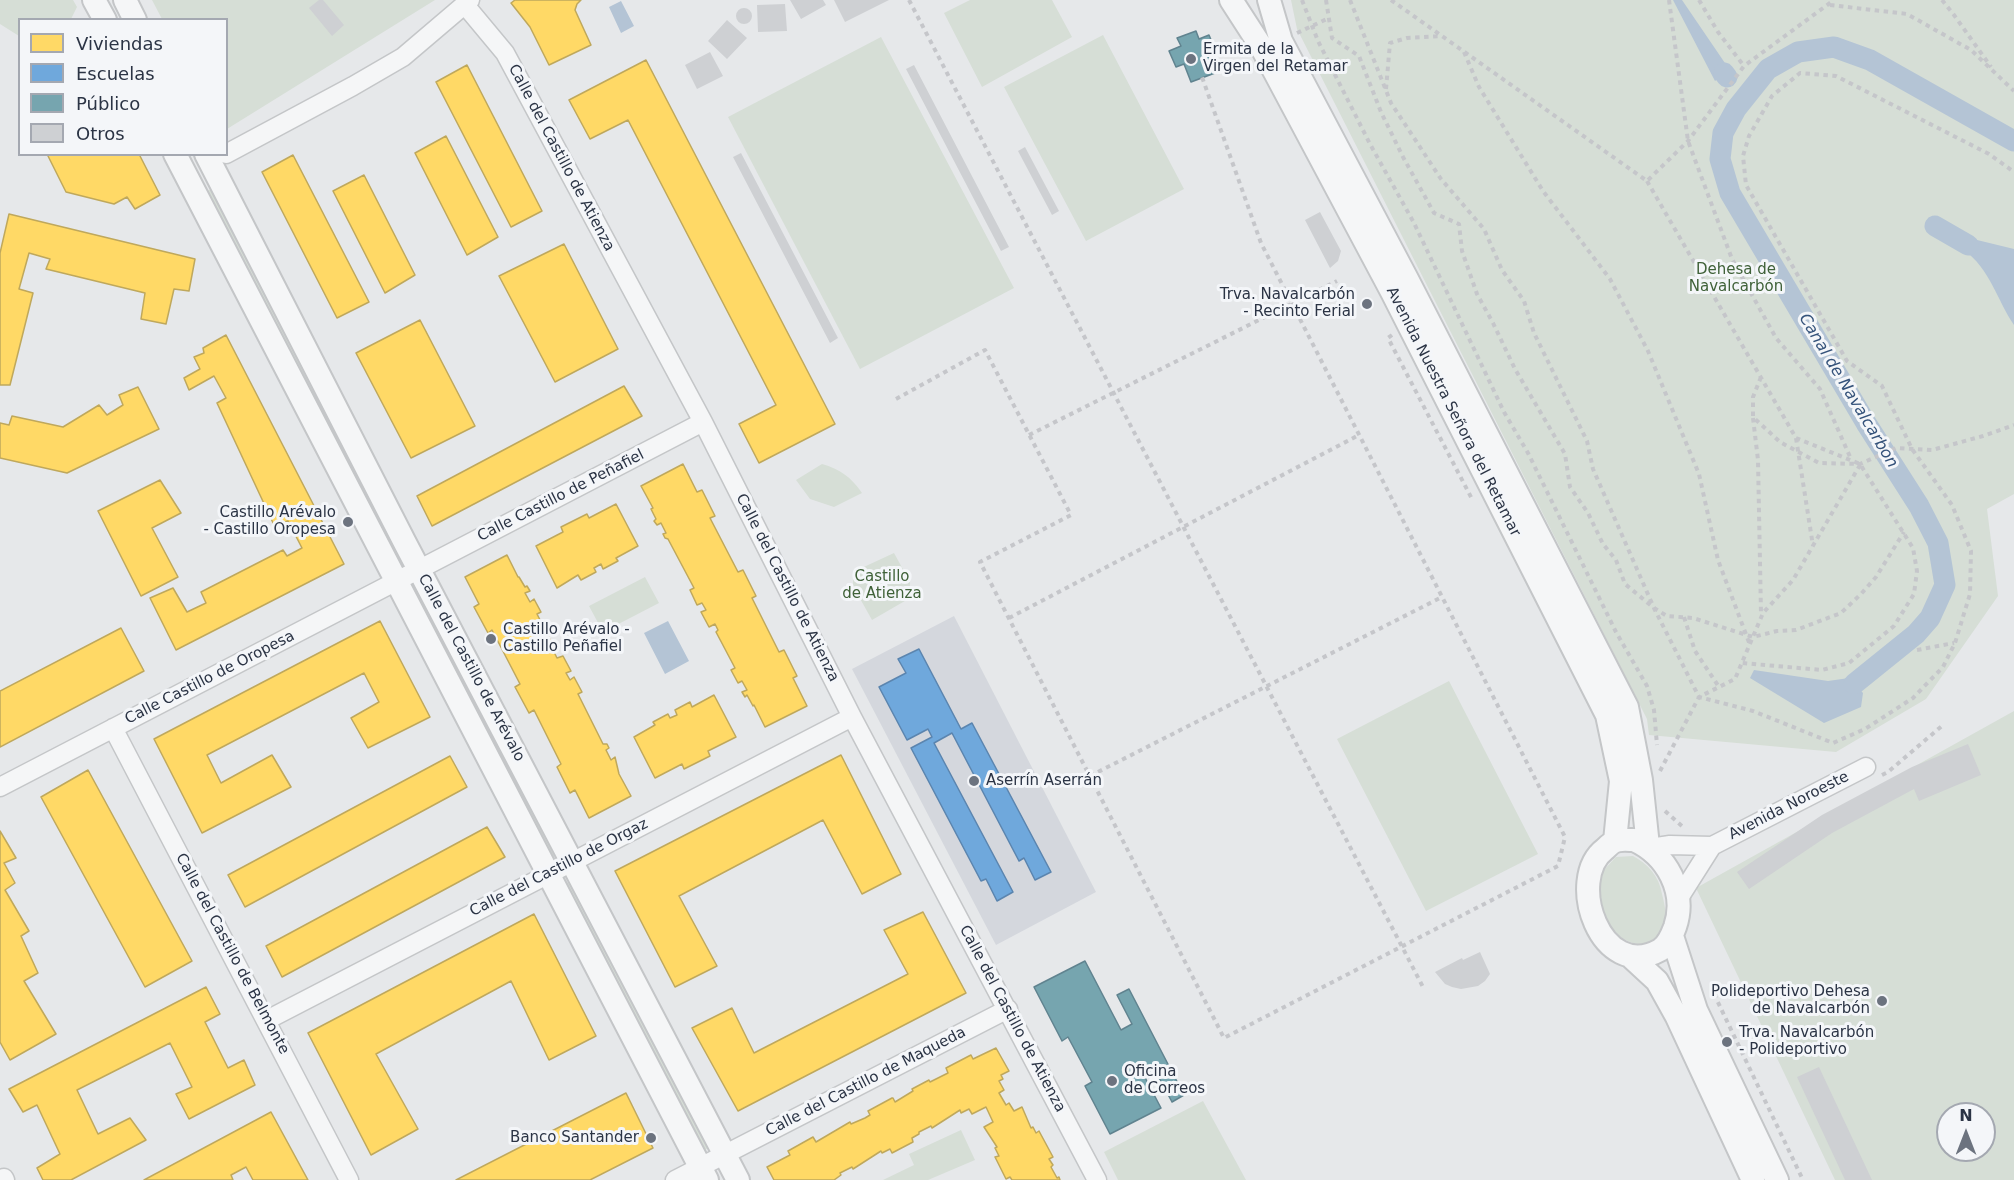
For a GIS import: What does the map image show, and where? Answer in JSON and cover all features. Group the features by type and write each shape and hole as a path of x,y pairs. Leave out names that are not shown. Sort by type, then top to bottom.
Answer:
{"street":[{"path":"94,0 104,18"},
{"path":"125,0 134,18"},
{"name":"Avenida Nuestra Señora del Retamar","path":"1231,0 1262,48 1392,292 1607,715 1621,781 1615,841"},
{"name":"Avenida Nuestra Señora del Retamar","path":"1269,0 1281,40 1627,707 1641,780 1649,847"},
{"path":"228,151 353,86 403,57 467,2"},
{"name":"Calle del Castillo de Atienza","path":"467,2 505,53 703,422 852,717 1097,1180"},
{"name":"Calle del Castillo de Arévalo","path":"176,156 704,1173"},
{"path":"186,175 217,157"},
{"name":"Calle del Castillo de Arévalo","path":"217,157 419,569 738,1180"},
{"name":"Calle Castillo de Peñafiel","path":"419,569 703,422"},
{"name":"Calle Castillo de Oropesa","path":"0,787 419,569"},
{"name":"Calle del Castillo de Orgaz","path":"267,1020 852,717"},
{"name":"Calle del Castillo de Belmonte","path":"113,728 349,1180"},
{"name":"Avenida Noroeste","path":"1649,847 1712,846 1872,772"},
{"path":"1631,957 1651,954 1663,948 1672,936 1678,919 1679,898 1672,876 1661,858 1649,847 1634,840 1615,841 1599,853 1590,870 1588,893 1592,915 1598,930 1616,951 1631,957 1657,981 1677,1017 1753,1180"},
{"name":"Avenida Noroeste","path":"1679,898 1712,846"},
{"path":"1672,936 1696,1010 1777,1180"},
{"name":"Calle del Castillo de Maqueda","path":"675,1180 704,1173 725,1154 1008,1009"},
{"path":"0,1179 5,1180"}],"path":[{"path":"909,0 1423,987"},
{"path":"1302,0 1318,41 1414,223 1504,412 1528,453 1616,632 1647,686 1654,710 1657,754"},
{"path":"1326,0 1332,38 1359,56 1381,112 1403,158 1434,213 1459,224 1462,251 1476,294 1515,369 1564,454 1570,487 1588,513 1603,544 1616,560 1625,584 1653,608 1667,616 1693,618 1753,637 1777,631 1796,630 1841,613 1876,577 1904,532"},
{"path":"1350,0 1390,103 1441,179 1484,229 1502,270 1524,301 1534,333 1587,441 1593,469 1653,608 1699,697 1753,711 1833,743 1865,729 1913,698 1943,667 1955,643 1970,594 1971,551 1952,505 1912,449 1882,386 1847,361 1746,185 1743,156 1749,136 1772,96 1800,73 1836,76 1989,154 2014,172"},
{"path":"1390,0 1647,181 1796,438 1813,547"},
{"path":"1669,0 1688,141 1732,259 1776,338 1820,389 1852,461"},
{"path":"1699,0 1721,38 1744,66"},
{"path":"1647,181 1688,141 1744,66 1834,0"},
{"path":"1942,0 1996,75"},
{"path":"1830,5 1907,14 1971,50 2014,91"},
{"path":"1386,90 1390,43 1407,38 1441,36"},
{"path":"1464,52 1479,87 1543,191 1610,279 1648,351 1699,474 1718,560 1749,645"},
{"path":"896,399 985,350 1071,515 980,562 1224,1038 1558,866 1565,837 1261,243 1202,77"},
{"path":"1029,435 1337,281"},
{"path":"1761,377 1753,397 1758,460 1761,618"},
{"path":"1753,417 1780,442 1819,463 1860,464 1896,447 1932,450 2014,425"},
{"path":"1009,618 1359,435"},
{"path":"1742,663 1822,670 1850,663 1894,626 1914,594 1917,571 1913,548 1860,464 1796,438"},
{"path":"1656,766 1656,778 1699,697 1735,679 1763,613 1793,580 1860,464"},
{"path":"1090,776 1442,597"},
{"path":"1684,617 1695,651 1719,687"},
{"path":"1917,650 1955,643"},
{"path":"1872,772 1888,771 1943,725"},
{"path":"1662,800 1664,811 1681,826 1689,826"},
{"path":"1712,987 1803,1180"}],"shaded area":[{"name":"Aserrín Aserrán","path":"954,616 1096,892 996,945 852,669"}],"green space":[{"path":"0,0 73,0 77,7 72,18 18,18 18,35 0,24"},
{"path":"152,0 435,0 228,128 228,18 161,18"},
{"path":"970,0 1052,0 1072,37 982,87 944,13"},
{"name":"Dehesa de Navalcarbón","path":"1291,0 2014,0 2014,494 1987,509 1998,596 1926,699 1836,752 1649,735 1647,719 1297,29"},
{"path":"1103,35 1184,189 1086,241 1004,87"},
{"path":"881,37 1014,288 860,369 728,117"},
{"path":"212,189 405,561 397,565 204,192"},
{"path":"822,464 845,474 862,493 834,507 810,499 796,480"},
{"name":"Castillo de Atienza","path":"894,553 910,582 910,598 872,620 853,586 853,572"},
{"path":"645,577 659,603 603,632 589,606"},
{"path":"420,589 558,854 550,858 413,593"},
{"path":"1449,681 1538,854 1426,911 1337,739"},
{"name":"Polideportivo Dehesa de Navalcarbón","path":"2014,711 2014,1180 1835,1180 1696,888"},
{"path":"1633,856 1648,867 1655,876 1661,888 1666,912 1663,931 1658,939 1651,943 1635,943 1619,936 1612,930 1603,911 1601,873 1616,857"},
{"path":"572,880 711,1147 704,1150 565,884"},
{"path":"1203,1101 1246,1180 1118,1180 1104,1152"},
{"path":"961,1130 975,1160 928,1180 883,1180 914,1165 909,1154"}],"water":[{"path":"1673,0 1682,0 1729,69 1715,81"},
{"path":"621,1 634,26 621,33 609,7"},
{"path":"1973,239 2014,249 2014,325 1987,275 1964,250"},
{"path":"668,621 689,661 665,674 644,633"},
{"path":"1754,670 1828,681 1849,678 1863,693 1861,707 1824,723 1750,678"}],"building: Viviendas":[{"path":"515,0 581,0 575,10 591,45 549,65 530,27 511,3"},
{"path":"646,60 835,424 759,463 739,424 776,405 628,120 590,139 569,100"},
{"path":"467,65 542,211 511,227 436,82"},
{"path":"446,136 498,237 467,255 415,153"},
{"path":"293,155 369,302 337,318 262,172"},
{"path":"48,156 140,156 160,195 135,209 127,197 114,204 66,192"},
{"path":"364,175 415,275 385,293 333,191"},
{"path":"9,214 195,259 189,291 174,289 166,324 141,319 145,293 46,269 50,259 29,253 19,289 33,293 10,385 0,385 0,253"},
{"path":"564,244 618,349 555,382 499,276"},
{"path":"420,320 475,426 411,458 356,353"},
{"path":"226,335 344,564 176,650 150,598 173,588 187,612 206,603 201,592 283,550 287,556 302,548 288,521 274,525 217,403 226,398 214,376 189,390 184,378 200,369 194,357 204,353 203,348"},
{"path":"624,386 642,416 432,526 417,496"},
{"path":"138,387 159,429 67,473 0,458 0,423 9,425 12,416 63,427 99,405 107,415 123,405 119,395"},
{"path":"683,464 697,492 702,490 715,516 710,518 738,572 743,570 756,596 752,598 779,652 784,650 797,676 793,678 807,706 765,727 754,705 742,692 747,690 742,681 738,683 731,670 735,668 716,632 718,630 715,624 709,627 701,612 706,610 702,603 697,605 690,590 694,588 668,539 665,538 663,534 666,533 661,523 657,525 654,521 656,519 651,509 653,508 641,486"},
{"path":"160,480 181,513 152,528 178,577 141,596 98,511"},
{"path":"616,504 638,546 616,558 618,561 603,569 601,564 594,568 596,572 581,580 578,575 557,588 536,546 563,532 561,527 587,514 589,518"},
{"path":"507,555 518,577 530,591 525,593 530,602 534,599 541,612 537,614 556,651 554,652 557,658 563,656 571,671 566,673 570,680 574,677 582,692 578,694 603,744 607,744 609,748 606,750 611,760 615,757 619,774 631,796 589,818 575,790 570,793 557,767 561,764 534,710 529,713 515,687 520,684 492,630 488,633 474,607 479,604 465,577"},
{"path":"380,621 430,717 368,748 351,718 379,702 364,673 207,755 221,783 272,755 291,787 202,833 154,739"},
{"path":"121,628 144,671 0,747 0,691"},
{"path":"714,695 736,737 708,751 710,756 684,769 682,764 655,778 634,737 655,725 653,722 668,714 670,718 677,715 675,710 690,702 692,707"},
{"path":"841,755 901,874 862,894 823,820 679,896 717,966 675,987 615,871"},
{"path":"450,756 467,787 245,907 228,875"},
{"path":"88,770 192,961 145,987 41,797"},
{"path":"487,827 505,857 282,977 266,946"},
{"path":"0,831 16,858 4,863 15,883 5,890 29,931 21,936 38,973 24,981 56,1034 10,1060 0,1042"},
{"path":"923,912 966,993 738,1111 692,1028 732,1008 754,1053 908,974 884,930"},
{"path":"534,914 596,1036 549,1060 511,981 376,1054 418,1129 371,1155 308,1033"},
{"path":"206,987 220,1014 205,1022 228,1068 244,1060 255,1085 189,1119 176,1094 192,1087 170,1043 77,1090 98,1134 130,1118 146,1140 71,1180 43,1180 37,1168 60,1154 37,1105 23,1112 9,1089"},
{"path":"996,1048 1009,1071 1001,1075 1003,1079 999,1081 1004,1090 999,1093 1006,1105 1009,1103 1014,1111 1022,1107 1031,1128 1033,1127 1036,1133 1039,1131 1053,1157 1049,1159 1053,1165 1051,1167 1060,1180 1012,1180 1010,1177 1006,1179 995,1157 999,1156 995,1148 997,1147 984,1127 993,1122 986,1107 972,1114 969,1109 961,1113 960,1110 932,1128 931,1126 919,1132 912,1138 913,1142 892,1153 890,1149 882,1153 881,1151 853,1169 852,1167 840,1173 841,1175 834,1180 774,1180 767,1167 790,1155 788,1151 813,1137 816,1142 850,1122 851,1124 865,1118 870,1115 868,1111 892,1098 895,1102 913,1091 912,1089 948,1073 946,1068 971,1055 973,1059"},
{"path":"626,1093 653,1148 590,1180 456,1180"},
{"path":"271,1112 308,1180 253,1180 246,1167 231,1175 233,1180 144,1180"}],"building: Escuelas":[{"path":"919,649 961,729 972,723 1051,872 1035,880 1024,858 1019,861 952,733 934,743 1013,892 997,901 986,879 981,881 911,748 932,737 928,729 907,740 879,687 906,673 898,659"}],"building: Público":[{"name":"Ermita de la Virgen del Retamar","path":"1196,31 1199,39 1209,35 1216,52 1208,55 1215,73 1191,82 1184,64 1176,67 1169,51 1181,46 1177,38"},
{"path":"1085,961 1121,1030 1132,1024 1117,995 1129,989 1184,1095 1172,1102 1157,1074 1149,1078 1143,1066 1140,1068 1161,1108 1110,1134 1085,1086 1092,1082 1068,1037 1062,1041 1034,987"}],"building: Otros":[{"path":"319,0 323,0 344,25 332,36 309,8"},
{"path":"790,0 823,0 826,5 801,19"},
{"path":"834,0 889,0 845,22"},
{"path":"785,4 787,31 758,32 757,5"},
{"path":"744,8 750,10 752,16 750,22 744,24 738,22 736,16 738,10"},
{"path":"727,20 747,38 727,59 708,41"},
{"path":"710,52 723,76 697,89 685,65"},
{"path":"914,65 1009,247 1001,251 906,69"},
{"path":"1025,147 1059,211 1052,215 1018,151"},
{"path":"741,153 838,338 830,343 733,157"},
{"path":"1320,212 1341,251 1338,261 1330,268 1305,220"},
{"path":"1968,744 1981,775 1919,801 1914,789 1832,833 1749,889 1737,872 1822,815 1912,767"},
{"path":"1480,952 1490,974 1478,986 1461,989 1452,987 1445,984 1435,972 1462,958 1463,960"},
{"path":"1819,1067 1872,1180 1845,1180 1797,1077"}],"waterway":[{"name":"Canal de Navalcarbon","path":"1854,684 1916,634 1930,618 1945,585 1938,543 1919,506 1866,423 1730,193 1720,159 1723,133 1736,109 1768,69 1798,52 1834,47 1870,60 2014,141"},
{"path":"1724,73 1727,77"},
{"path":"1935,226 1968,245"}],"place":[{"name":"Ermita de la Virgen del Retamar","path":"1191,59"},
{"name":"Trva. Navalcarbón - Recinto Ferial","path":"1367,304"},
{"name":"Castillo Arévalo - Castillo Oropesa","path":"348,522"},
{"name":"Castillo Arévalo - Castillo Peñafiel","path":"491,639"},
{"name":"Aserrín Aserrán","path":"974,781"},
{"name":"Polideportivo Dehesa de Navalcarbón","path":"1882,1001"},
{"name":"Trva. Navalcarbón - Polideportivo","path":"1727,1042"},
{"name":"Oficina de Correos","path":"1112,1081"},
{"name":"Banco Santander","path":"651,1138"}]}
